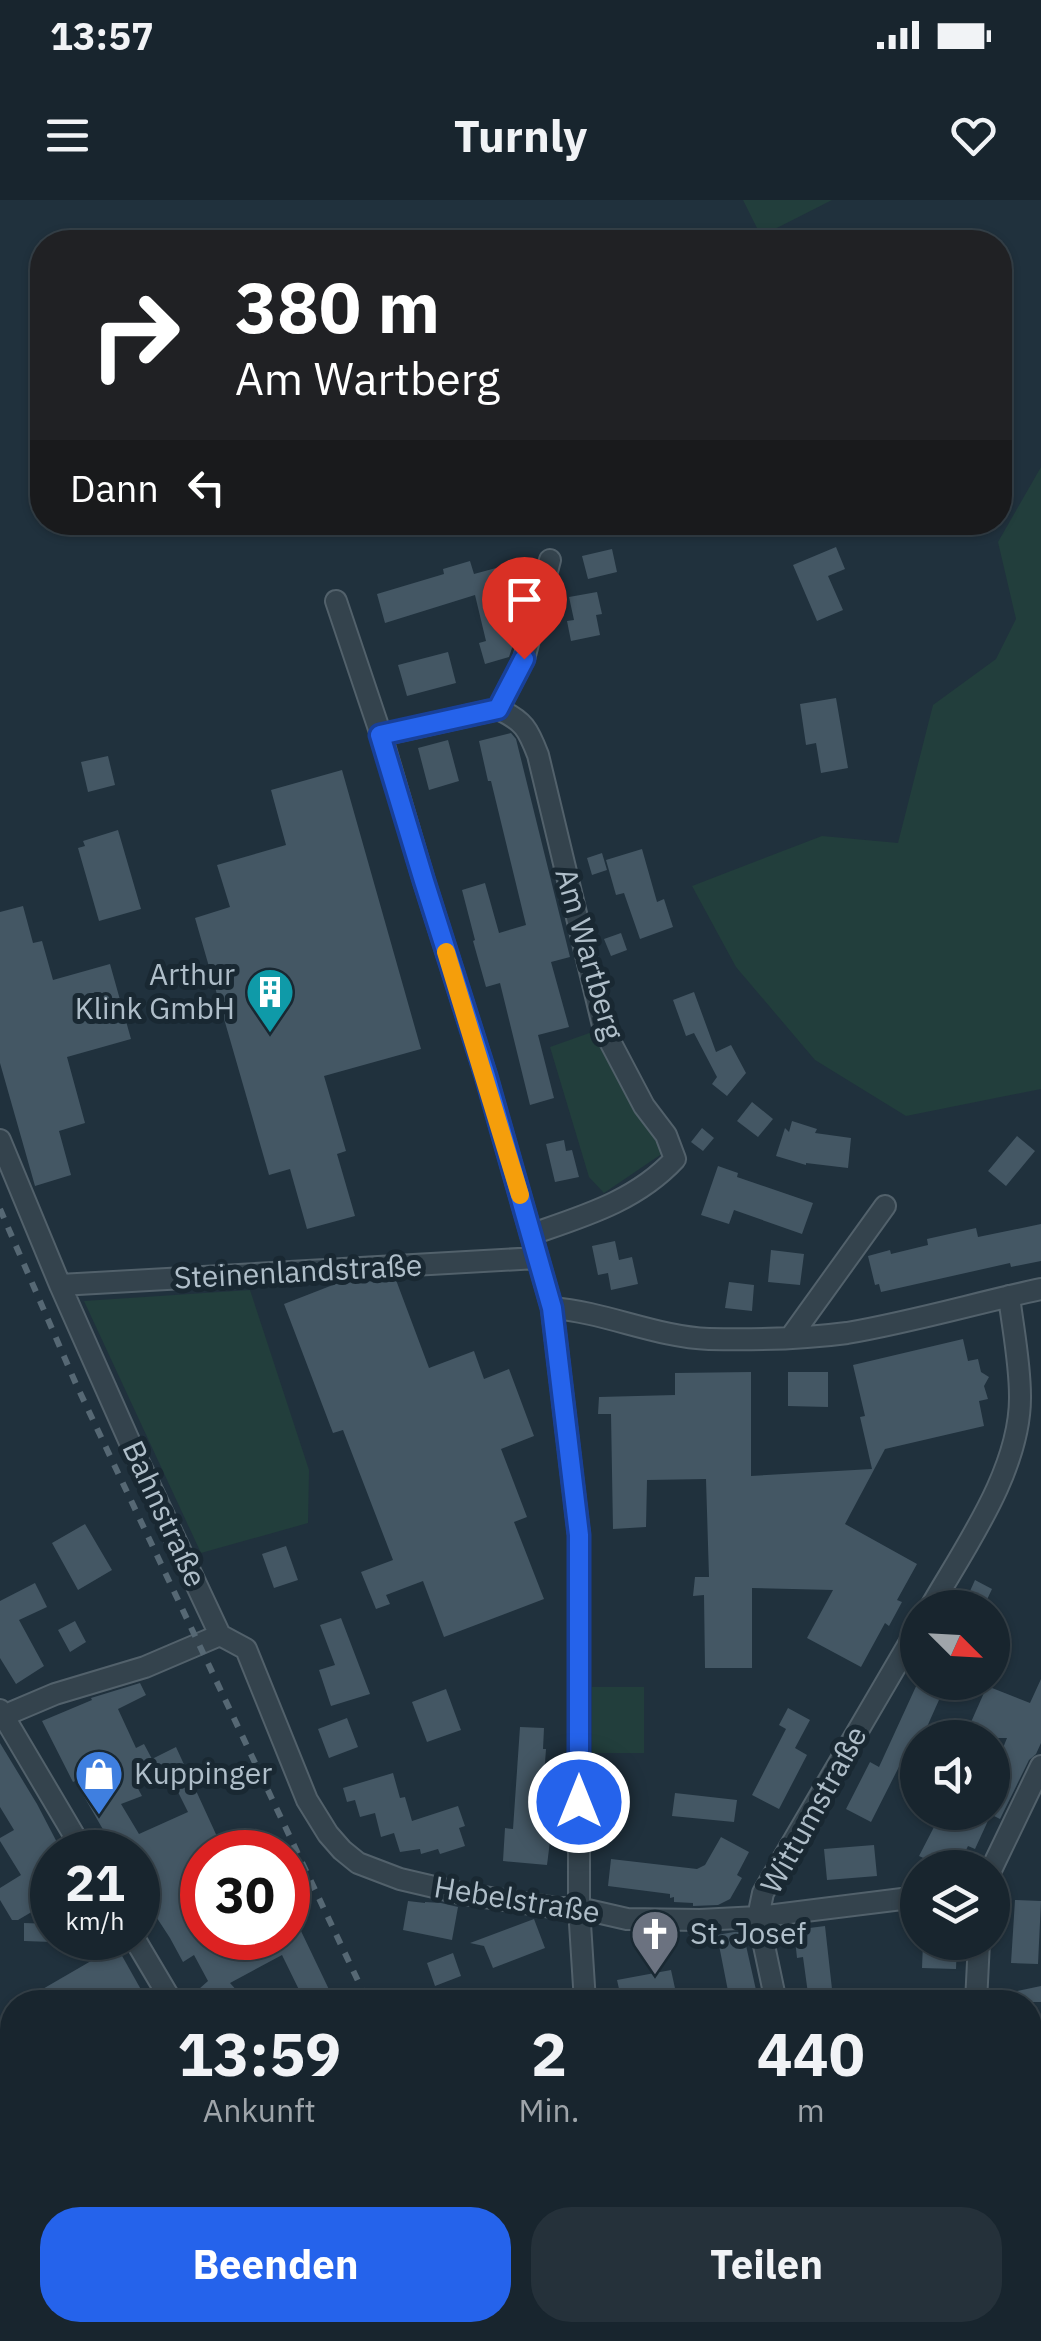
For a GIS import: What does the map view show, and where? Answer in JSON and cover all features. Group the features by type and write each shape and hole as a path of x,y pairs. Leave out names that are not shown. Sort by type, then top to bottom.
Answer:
{"street":[{"path":"380,735 498,709 524,659 550,560"},
{"path":"336,601 552,1308 579,1535 579,1908 584,1990"},
{"name":"Am Wartberg","path":"498,709 516,717 528,730 604,1030 644,1106 666,1135 676,1160 664,1172 608,1207 532,1234"},
{"name":"Bahnstraße","path":"0,1140 135,1454 220,1634 246,1649 306,1800 328,1834 358,1863"},
{"path":"790,1338 885,1206"},
{"name":"Steinenlandstraße","path":"60,1285 537,1258"},
{"path":"552,1308 705,1339 790,1338 847,1332 1041,1290"},
{"path":"940,1590 979,1523 1016,1435 1020,1398 1010,1296"},
{"path":"71,1830 2,1713 145,1668 220,1634"},
{"name":"Wittumstraße","path":"773,1990 758,1916 763,1893 900,1659"},
{"path":"1001,1850 1041,1766"},
{"name":"Hebelstraße","path":"358,1863 400,1879 464,1894 579,1908 627,1919 758,1916 900,1899"},
{"path":"145,1960 161,1990"},
{"path":"977,1990 978,1960"}],"green space":[{"path":"743,200 832,200 773,230 758,230"},
{"path":"1041,467 1041,1089 906,1116 815,1060 736,967 692,886 822,836 898,843 933,705 996,659 1016,619 998,542 1002,535 1012,535 1012,518"},
{"path":"595,1031 603,1053 663,1153 604,1193 589,1177 550,1047"},
{"path":"250,1290 309,1470 308,1523 201,1553 84,1301"},
{"path":"592,1687 644,1687 644,1753 592,1753"}],"building":[{"path":"836,547 845,569 828,576 843,610 817,621 793,565"},
{"path":"612,549 617,572 588,579 582,556"},
{"path":"470,561 474,574 518,562 525,588 507,593 516,633 510,634 513,645 509,657 485,664 479,643 486,641 475,595 385,623 377,594 444,574 443,569"},
{"path":"597,592 602,614 596,615 600,635 571,641 567,621 574,620 569,597"},
{"path":"448,652 456,683 407,696 398,665"},
{"path":"836,698 848,768 821,773 816,743 806,745 800,704"},
{"path":"511,733 516,739 570,957 551,962 569,1027 538,1035 554,1098 530,1105 500,983 486,987 462,890 485,883 499,933 526,925 479,741"},
{"path":"448,740 459,781 429,790 418,748"},
{"path":"108,756 115,785 88,792 81,762"},
{"path":"342,770 421,1049 324,1076 346,1151 337,1154 355,1216 307,1229 290,1169 269,1175 195,918 230,907 217,865 286,845 271,790"},
{"path":"118,830 141,909 99,921 78,848 85,846 83,841"},
{"path":"642,849 657,902 664,899 673,927 640,939 624,893 616,895 606,860"},
{"path":"602,853 607,870 592,875 587,858"},
{"path":"23,906 33,943 42,941 53,980 110,964 131,1039 67,1057 85,1123 59,1131 71,1175 35,1186 0,1063 0,912"},
{"path":"621,933 627,950 611,956 604,939"},
{"path":"694,992 716,1052 731,1045 746,1073 727,1096 712,1084 717,1077 694,1033 686,1036 673,1000"},
{"path":"752,1102 773,1119 758,1137 737,1121"},
{"path":"792,1121 817,1129 815,1133 851,1138 848,1168 806,1165 776,1156 785,1128 789,1132"},
{"path":"702,1128 714,1138 703,1151 691,1142"},
{"path":"1017,1136 1035,1151 1006,1186 988,1171"},
{"path":"564,1140 566,1151 572,1150 579,1177 555,1182 546,1144"},
{"path":"718,1166 738,1173 737,1177 813,1203 802,1234 734,1210 729,1224 701,1215"},
{"path":"1041,1224 1041,1261 1011,1267 1010,1263 881,1292 879,1284 875,1285 868,1256 928,1245 927,1239 976,1228 978,1237"},
{"path":"615,1241 619,1260 632,1257 638,1284 611,1290 608,1273 598,1275 592,1246"},
{"path":"771,1250 804,1254 800,1285 768,1282"},
{"path":"396,1280 429,1368 474,1351 484,1379 509,1369 534,1436 501,1449 527,1517 514,1522 544,1599 444,1637 423,1581 386,1595 390,1604 376,1609 361,1572 393,1560 343,1430 333,1433 284,1304 338,1283"},
{"path":"729,1282 754,1285 752,1311 725,1308"},
{"path":"963,1339 968,1361 978,1359 981,1372 989,1377 984,1386 988,1399 979,1401 984,1426 885,1449 845,1524 917,1564 900,1590 900,1606 889,1626 885,1623 861,1667 807,1638 833,1590 752,1588 752,1668 705,1668 704,1595 693,1596 695,1577 709,1577 706,1479 647,1480 646,1527 613,1529 611,1414 598,1414 599,1397 675,1395 675,1373 751,1372 751,1476 872,1469 853,1365"},
{"path":"788,1372 828,1372 828,1407 788,1406"},
{"path":"85,1524 112,1570 78,1590 52,1543"},
{"path":"286,1546 298,1580 274,1588 262,1554"},
{"path":"975,1580 992,1589 992,1590 970,1590"},
{"path":"35,1583 47,1607 19,1620 44,1666 16,1684 0,1658 0,1601"},
{"path":"341,1618 370,1694 331,1706 319,1670 335,1665 320,1625"},
{"path":"75,1621 86,1642 70,1652 58,1630"},
{"path":"1041,1679 1041,1743 1010,1799 1010,1720 972,1720 981,1700 1010,1700 1010,1695 1030,1703"},
{"path":"140,1683 146,1695 118,1709 136,1748 144,1744 152,1759 176,1747 214,1830 180,1830 180,1956 160,1923 160,1830 148,1830 188,1812 169,1774 135,1783 142,1796 121,1804 137,1830 103,1830 42,1721 91,1698"},
{"path":"446,1689 461,1730 427,1742 412,1702"},
{"path":"910,1700 939,1700 930,1720 901,1720"},
{"path":"788,1708 810,1720 795,1748 807,1755 779,1809 752,1795 786,1729 779,1725"},
{"path":"347,1718 358,1747 329,1758 318,1729"},
{"path":"900,1721 900,1765 871,1822 846,1809 870,1762 879,1767"},
{"path":"520,1727 544,1728 542,1805 546,1806 544,1833 551,1833 547,1865 503,1861 505,1828 513,1829"},
{"path":"0,1743 51,1830 30,1830 30,1913 18,1920 12,1920 0,1900 0,1888 21,1875 0,1841 14,1830 0,1807"},
{"path":"393,1773 412,1821 458,1806 465,1826 459,1828 465,1846 440,1854 438,1849 421,1854 420,1849 400,1852 394,1833 381,1837 375,1813 360,1817 355,1800 347,1802 343,1788"},
{"path":"675,1793 737,1800 734,1822 672,1816"},
{"path":"932,1830 984,1830 975,1849 968,1846 966,1850 922,1850"},
{"path":"721,1837 749,1852 737,1875 742,1878 730,1899 718,1905 693,1906 674,1902 670,1894 608,1886 611,1859 697,1869 705,1865"},
{"path":"874,1845 877,1876 827,1880 824,1849"},
{"path":"1015,1900 1041,1901 1038,1964 1011,1963"},
{"path":"408,1901 458,1907 452,1940 403,1930"},
{"path":"534,1919 545,1948 493,1968 484,1946 470,1943"},
{"path":"24,1923 30,1923 30,1941 24,1941"},
{"path":"825,1926 832,1990 808,1990 803,1957 797,1958 794,1930"},
{"path":"743,1932 756,1990 728,1990 717,1935"},
{"path":"310,1950 329,1990 299,1990 284,1960 310,1960"},
{"path":"453,1953 461,1976 435,1986 427,1963"},
{"path":"90,1960 124,1960 141,1990 41,1990"},
{"path":"197,1960 273,1960 230,1983 236,1990 199,1990 208,1981"},
{"path":"922,1960 956,1960 956,1969 922,1968"},
{"path":"671,1970 675,1990 619,1990 617,1980"}],"railway":[{"path":"0,1209 76,1384 362,1990"}],"slow traffic":[{"path":"446,952 520,1195"}],"place":[{"name":"Arthur Klink GmbH","path":"270,1034"},
{"name":"Kuppinger","path":"99,1816"},
{"name":"St. Josef","path":"655,1976"}],"route":[{"path":"524,659 498,709 380,735 486,1076 552,1308 579,1535 579,1802"}]}
